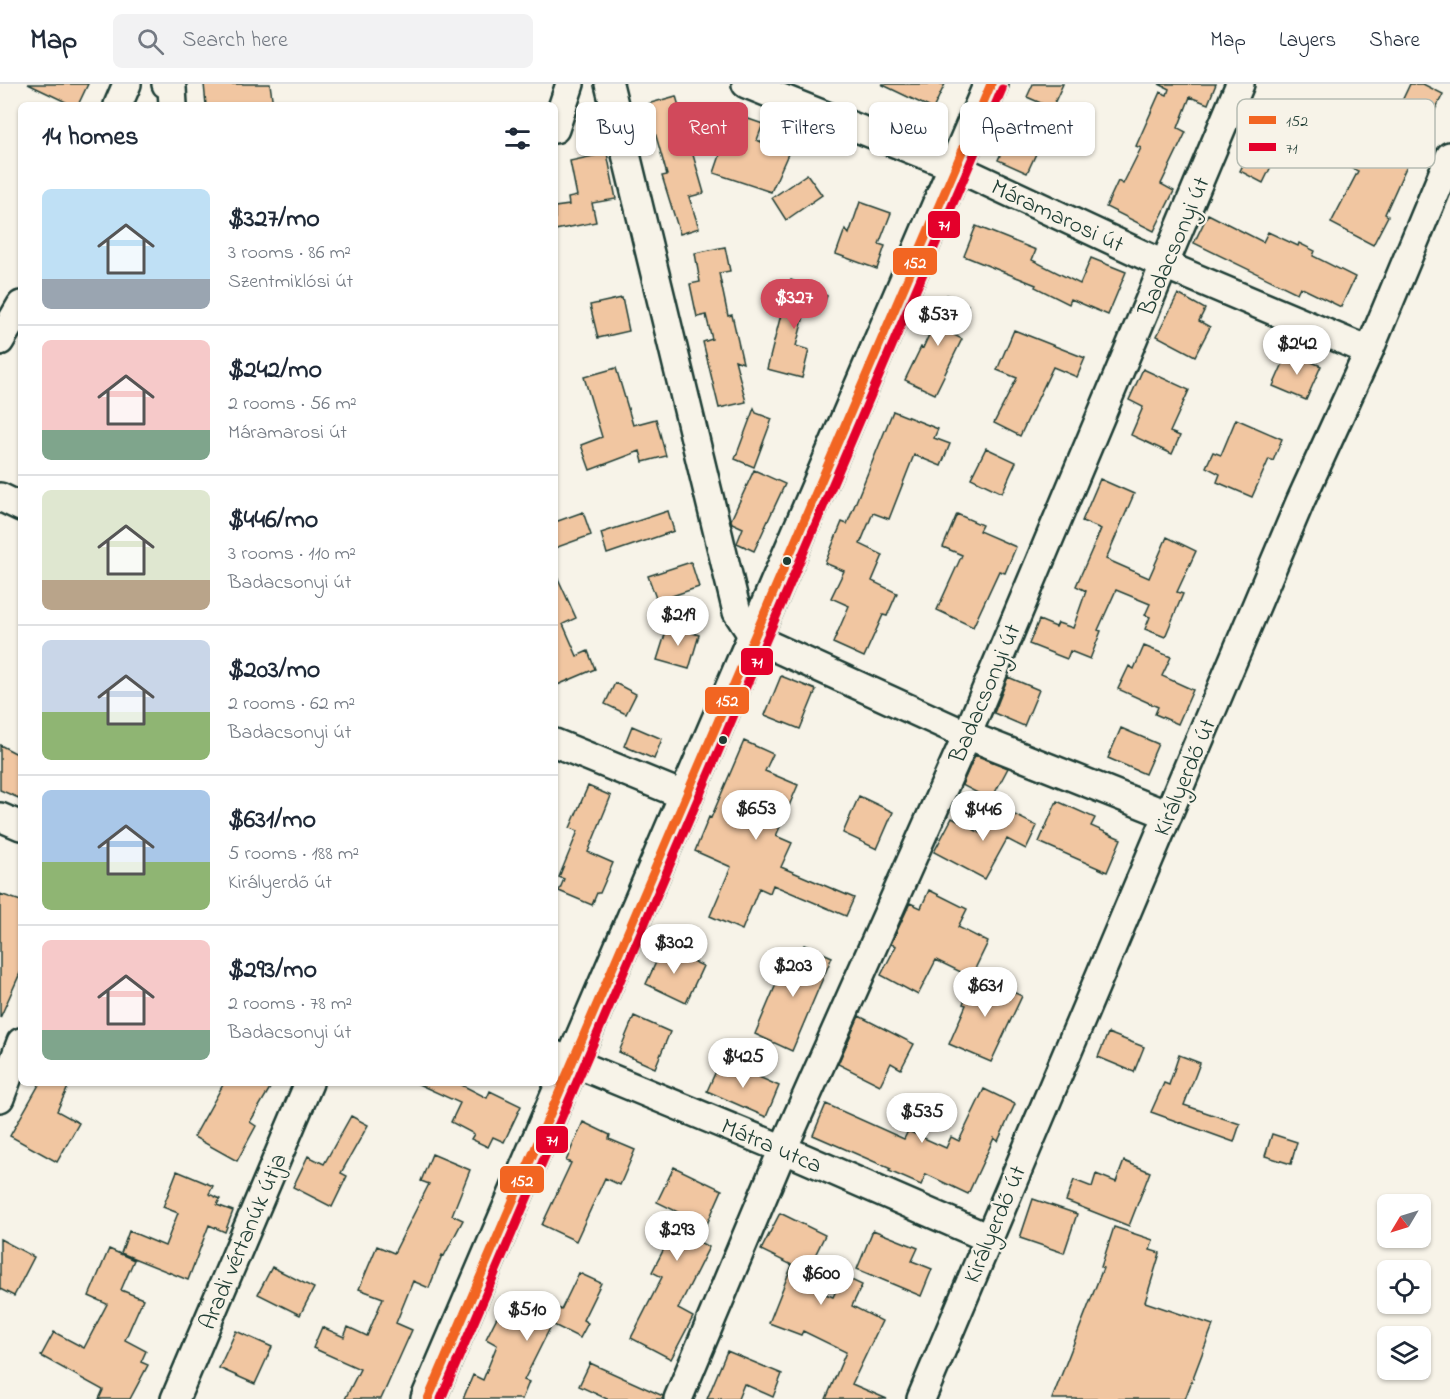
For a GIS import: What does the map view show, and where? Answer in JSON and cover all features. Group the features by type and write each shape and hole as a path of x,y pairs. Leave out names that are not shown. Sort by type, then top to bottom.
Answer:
{"street":[{"path":"119,102 127,84"},
{"path":"166,84 172,88 173,102"},
{"path":"558,120 570,84"},
{"path":"609,84 736,612 754,638 967,735 1168,815"},
{"name":"Máramarosi út","path":"746,84 776,90 955,167 1165,265 1369,351"},
{"path":"558,1074 686,796 991,84"},
{"name":"Badacsonyi út","path":"678,1399 783,1149 967,735 1240,84"},
{"name":"Királyerdő út","path":"921,1399 1300,502 1369,351 1450,156"},
{"path":"0,341 18,310"},
{"path":"0,497 18,506"},
{"path":"558,744 686,796"},
{"path":"0,817 18,825"},
{"path":"0,1098 18,1050"},
{"name":"Mátra utca","path":"564,1059 783,1149 988,1238"},
{"name":"Aradi vértanúk útja","path":"175,1399 308,1086"},
{"path":"429,1399 553,1086"}],"building":[{"path":"28,84 88,84 79,102 66,102"},
{"path":"204,84 270,84 273,102 206,102"},
{"path":"881,84 945,84 936,102 918,102"},
{"path":"1033,84 1063,84 1055,102 1038,102 1027,97"},
{"path":"1159,84 1216,84 1208,104 1190,97 1178,128 1186,132 1161,184 1174,191 1154,231 1106,207 1118,181 1123,184 1141,148 1136,146 1160,92 1167,95 1169,89"},
{"path":"1410,84 1423,84 1443,94 1435,110 1435,99 1403,99"},
{"path":"676,96 678,102 668,102 668,156 693,156 704,193 689,197 699,228 680,234 662,176 667,175 656,136 654,102"},
{"path":"748,119 760,123 757,140 760,141 760,156 787,156 771,192 714,173 720,156 748,156"},
{"path":"593,156 608,156 616,199 592,203 596,222 558,229 558,207 569,205 568,198 577,196 570,161"},
{"path":"1000,156 1035,156 1027,173 998,160"},
{"path":"1242,168 1270,168 1263,183 1240,171"},
{"path":"1352,168 1406,168 1385,214 1388,216 1373,245 1331,223 1358,171"},
{"path":"807,174 822,195 786,220 772,198"},
{"path":"860,202 891,213 879,244 885,246 877,269 836,254 845,229 849,234"},
{"path":"1208,214 1263,242 1268,232 1298,246 1299,243 1315,251 1313,256 1355,277 1341,307 1300,287 1297,293 1194,243"},
{"path":"976,226 1036,250 1032,260 1080,284 1091,258 1126,272 1108,315 1071,299 1069,304 1035,287 1036,285 964,256"},
{"path":"725,247 730,271 719,273 728,316 732,315 743,363 735,360 746,402 719,408 703,342 712,339 706,315 697,317 690,284 700,282 695,253"},
{"path":"791,280 827,296 819,314 806,308 796,346 809,350 802,378 767,369 785,299 783,298"},
{"path":"1178,294 1205,309 1199,321 1210,327 1195,356 1157,336"},
{"path":"947,295 968,305 954,335 962,339 935,394 905,380 921,347 923,348"},
{"path":"622,298 629,331 598,338 590,305"},
{"path":"1014,330 1085,358 1077,377 1053,367 1020,436 994,423 1017,378 997,370"},
{"path":"1288,352 1321,366 1306,400 1273,386"},
{"path":"616,368 633,425 656,419 666,456 643,462 640,451 590,470 581,445 602,437 584,377"},
{"path":"1143,369 1189,390 1170,432 1180,436 1172,454 1131,435 1143,407 1129,400"},
{"path":"754,408 756,413 772,419 754,467 735,459"},
{"path":"893,411 938,429 934,438 950,444 941,466 914,455 889,519 873,513 860,544 883,555 872,581 897,593 887,616 883,615 864,657 833,643 849,606 831,598 844,571 825,563 842,522 847,524"},
{"path":"1236,419 1282,439 1273,461 1269,459 1252,497 1217,482 1220,474 1206,467 1213,452 1221,455"},
{"path":"986,448 1016,462 1002,493 971,478"},
{"path":"754,470 785,484 754,551 737,543 743,528 732,523 731,520"},
{"path":"1100,479 1134,494 1106,559 1149,578 1167,537 1196,551 1177,592 1183,594 1165,637 1145,629 1150,617 1145,615 1150,604 1116,590 1098,630 1101,631 1090,659 1070,651 1067,659 1029,644 1039,620 1056,627 1058,623 1073,628 1086,591 1076,586 1101,529 1082,521"},
{"path":"668,511 674,531 607,554 601,533"},
{"path":"583,512 591,535 558,547 558,521"},
{"path":"957,514 982,525 979,531 1016,547 1005,573 999,571 973,627 937,610 962,555 943,547"},
{"path":"691,562 699,587 657,601 648,576"},
{"path":"558,579 576,618 563,624 577,656 588,651 595,669 558,685"},
{"path":"668,625 699,635 689,669 657,660"},
{"path":"1144,646 1171,657 1162,676 1193,690 1178,724 1155,714 1158,707 1118,689 1129,666 1134,669"},
{"path":"781,676 816,690 800,729 765,715"},
{"path":"1008,677 1039,690 1024,726 994,713"},
{"path":"615,683 636,694 626,714 605,704"},
{"path":"632,726 662,739 654,759 624,746"},
{"path":"1121,728 1158,744 1145,774 1108,758"},
{"path":"744,741 773,754 765,771 798,785 776,836 792,843 781,867 854,898 846,916 773,885 770,893 759,888 742,930 710,916 731,867 695,851"},
{"path":"0,745 18,754 18,798 0,790"},
{"path":"975,755 1008,768 991,800 962,785"},
{"path":"588,786 611,796 588,852 613,863 592,905 559,891 564,879 559,877 578,831 570,828"},
{"path":"859,796 893,812 877,849 843,833"},
{"path":"1057,801 1095,818 1091,826 1121,839 1107,872 1039,842"},
{"path":"999,807 1037,826 1026,849 1007,839 985,879 934,852 952,818 984,835"},
{"path":"929,890 967,909 958,927 988,942 971,977 936,960 918,995 881,975 896,946 891,944 910,903 921,908"},
{"path":"0,894 18,900 18,978 0,1018"},
{"path":"804,945 832,957 792,1051 755,1034 788,956 799,960"},
{"path":"663,947 703,966 686,1003 646,984"},
{"path":"975,975 1022,996 991,1062 949,1044 966,1005 963,1004"},
{"path":"634,1016 670,1032 655,1068 619,1052"},
{"path":"859,1016 914,1044 901,1069 891,1063 880,1085 838,1064"},
{"path":"1108,1033 1144,1047 1134,1072 1098,1057"},
{"path":"1179,1055 1200,1063 1184,1105 1240,1124 1234,1142 1151,1112 1164,1083 1169,1085"},
{"path":"721,1060 779,1086 766,1117 707,1091"},
{"path":"38,1086 69,1086 57,1111 79,1123 57,1162 10,1136"},
{"path":"222,1086 271,1086 250,1122 256,1126 237,1161 194,1137"},
{"path":"423,1086 464,1086 487,1098 490,1091 521,1106 504,1142 493,1137 488,1147 471,1139 474,1134 451,1122 460,1103"},
{"path":"984,1089 1015,1104 998,1141 994,1138 968,1194 926,1174 921,1185 889,1171 891,1169 813,1135 826,1104 904,1139 908,1131 946,1148 951,1137 959,1141"},
{"path":"351,1116 368,1125 341,1173 347,1176 332,1207 293,1187 308,1156 324,1164"},
{"path":"583,1122 610,1135 609,1139 635,1150 620,1185 605,1178 576,1241 542,1225 571,1163 566,1161"},
{"path":"1272,1134 1297,1142 1291,1164 1265,1156"},
{"path":"432,1154 470,1170 452,1215 463,1220 444,1256 442,1255 429,1288 413,1281 396,1323 412,1330 381,1399 345,1399 360,1369 313,1348 322,1327 344,1337 348,1327 367,1336 383,1298 359,1289 377,1246 394,1253 429,1184 421,1181"},
{"path":"1124,1161 1150,1172 1129,1226 1066,1201 1074,1180 1092,1187 1096,1174 1116,1182"},
{"path":"674,1167 722,1190 699,1242 709,1247 678,1309 693,1317 671,1359 631,1338 662,1277 652,1272 682,1214 657,1202"},
{"path":"177,1171 213,1186 209,1194 220,1199 217,1205 233,1211 225,1232 209,1225 188,1280 121,1253 129,1231 165,1246 178,1213 163,1207"},
{"path":"1033,1199 1077,1214 1064,1253 1020,1238"},
{"path":"780,1213 825,1235 801,1284 833,1297 843,1276 862,1285 852,1306 882,1321 852,1384 887,1399 826,1399 846,1352 803,1331 801,1335 769,1323 792,1265 761,1250"},
{"path":"1114,1227 1153,1240 1150,1250 1160,1253 1145,1302 1213,1325 1185,1399 1052,1399 1103,1268 1101,1267"},
{"path":"873,1230 918,1248 912,1261 932,1269 921,1296 857,1269"},
{"path":"0,1239 34,1257 14,1296 0,1289"},
{"path":"109,1249 134,1260 121,1290 143,1299 125,1340 146,1351 141,1362 148,1365 130,1399 99,1399 103,1390 41,1356 54,1332 84,1348 107,1304 89,1296"},
{"path":"272,1267 314,1288 300,1315 258,1294"},
{"path":"579,1273 601,1283 583,1320 588,1323 580,1338 552,1324 524,1380 529,1382 522,1399 463,1399 473,1375 483,1380 497,1345 486,1339 506,1299 549,1320 556,1307 561,1310"},
{"path":"236,1331 272,1347 255,1384 219,1368"},
{"path":"727,1351 782,1374 773,1397 744,1384 738,1399 707,1399"},
{"path":"590,1363 663,1396 663,1399 607,1399 579,1386"}],"transit line":[{"name":"152","path":"428,1399 991,84"},
{"name":"71","path":"441,1399 1002,89"}]}
